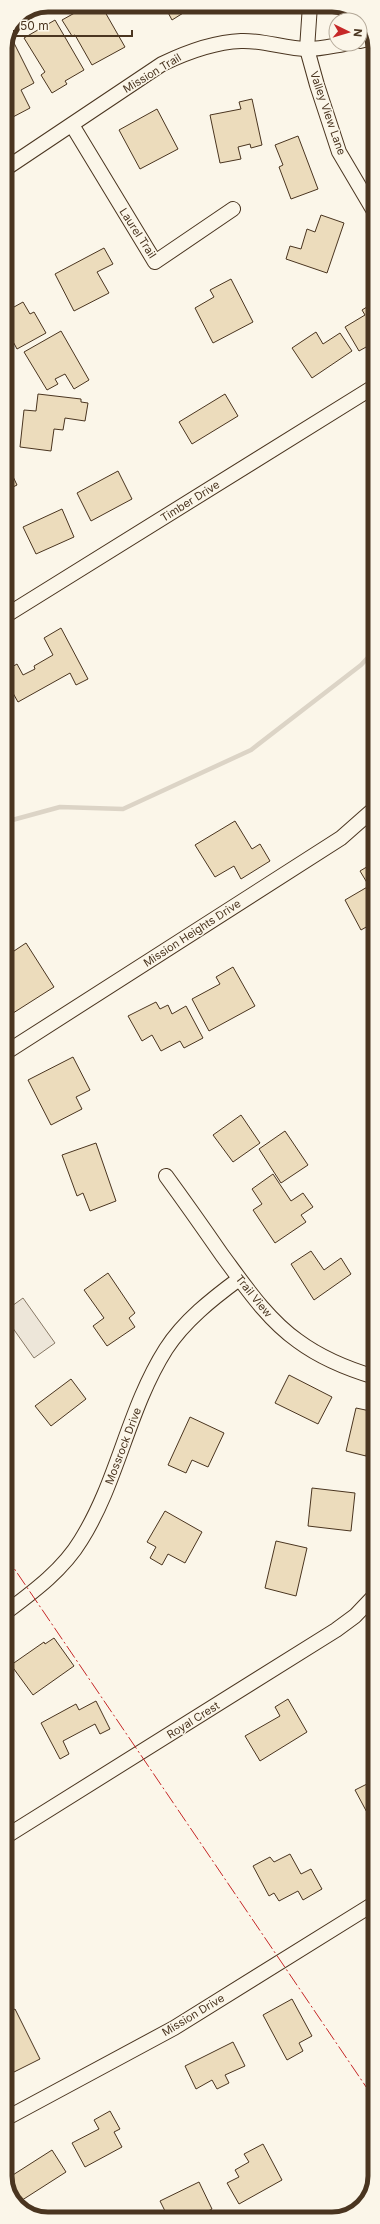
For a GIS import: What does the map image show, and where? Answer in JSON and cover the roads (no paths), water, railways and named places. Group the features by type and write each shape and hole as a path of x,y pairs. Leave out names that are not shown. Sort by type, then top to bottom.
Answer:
{"street":[{"name":"Valley View Lane","path":"310,12 307,49 327,117 340,152 368,201"},
{"name":"Mission Trail","path":"12,164 162,64 186,53 212,45 241,41 265,42 307,49 328,46"},
{"name":"Laurel Trail","path":"72,125 155,262 233,209"},
{"name":"Timber Drive","path":"12,612 368,390"},
{"name":"Mission Heights Drive","path":"12,1049 341,838 368,814"},
{"name":"Trail View","path":"166,1176 239,1279 269,1316 299,1342 337,1364 368,1375"},
{"name":"Mossrock Drive","path":"12,1608 40,1587 81,1541 96,1515 136,1409 166,1350 179,1330 197,1313 239,1279"},
{"name":"Royal Crest","path":"12,1834 336,1630 355,1616 368,1602"},
{"name":"Mission Drive","path":"12,2116 174,2028 368,1907"}],"waterway":[{"path":"12,820 60,807 123,809 251,750 361,665 368,658"}]}
